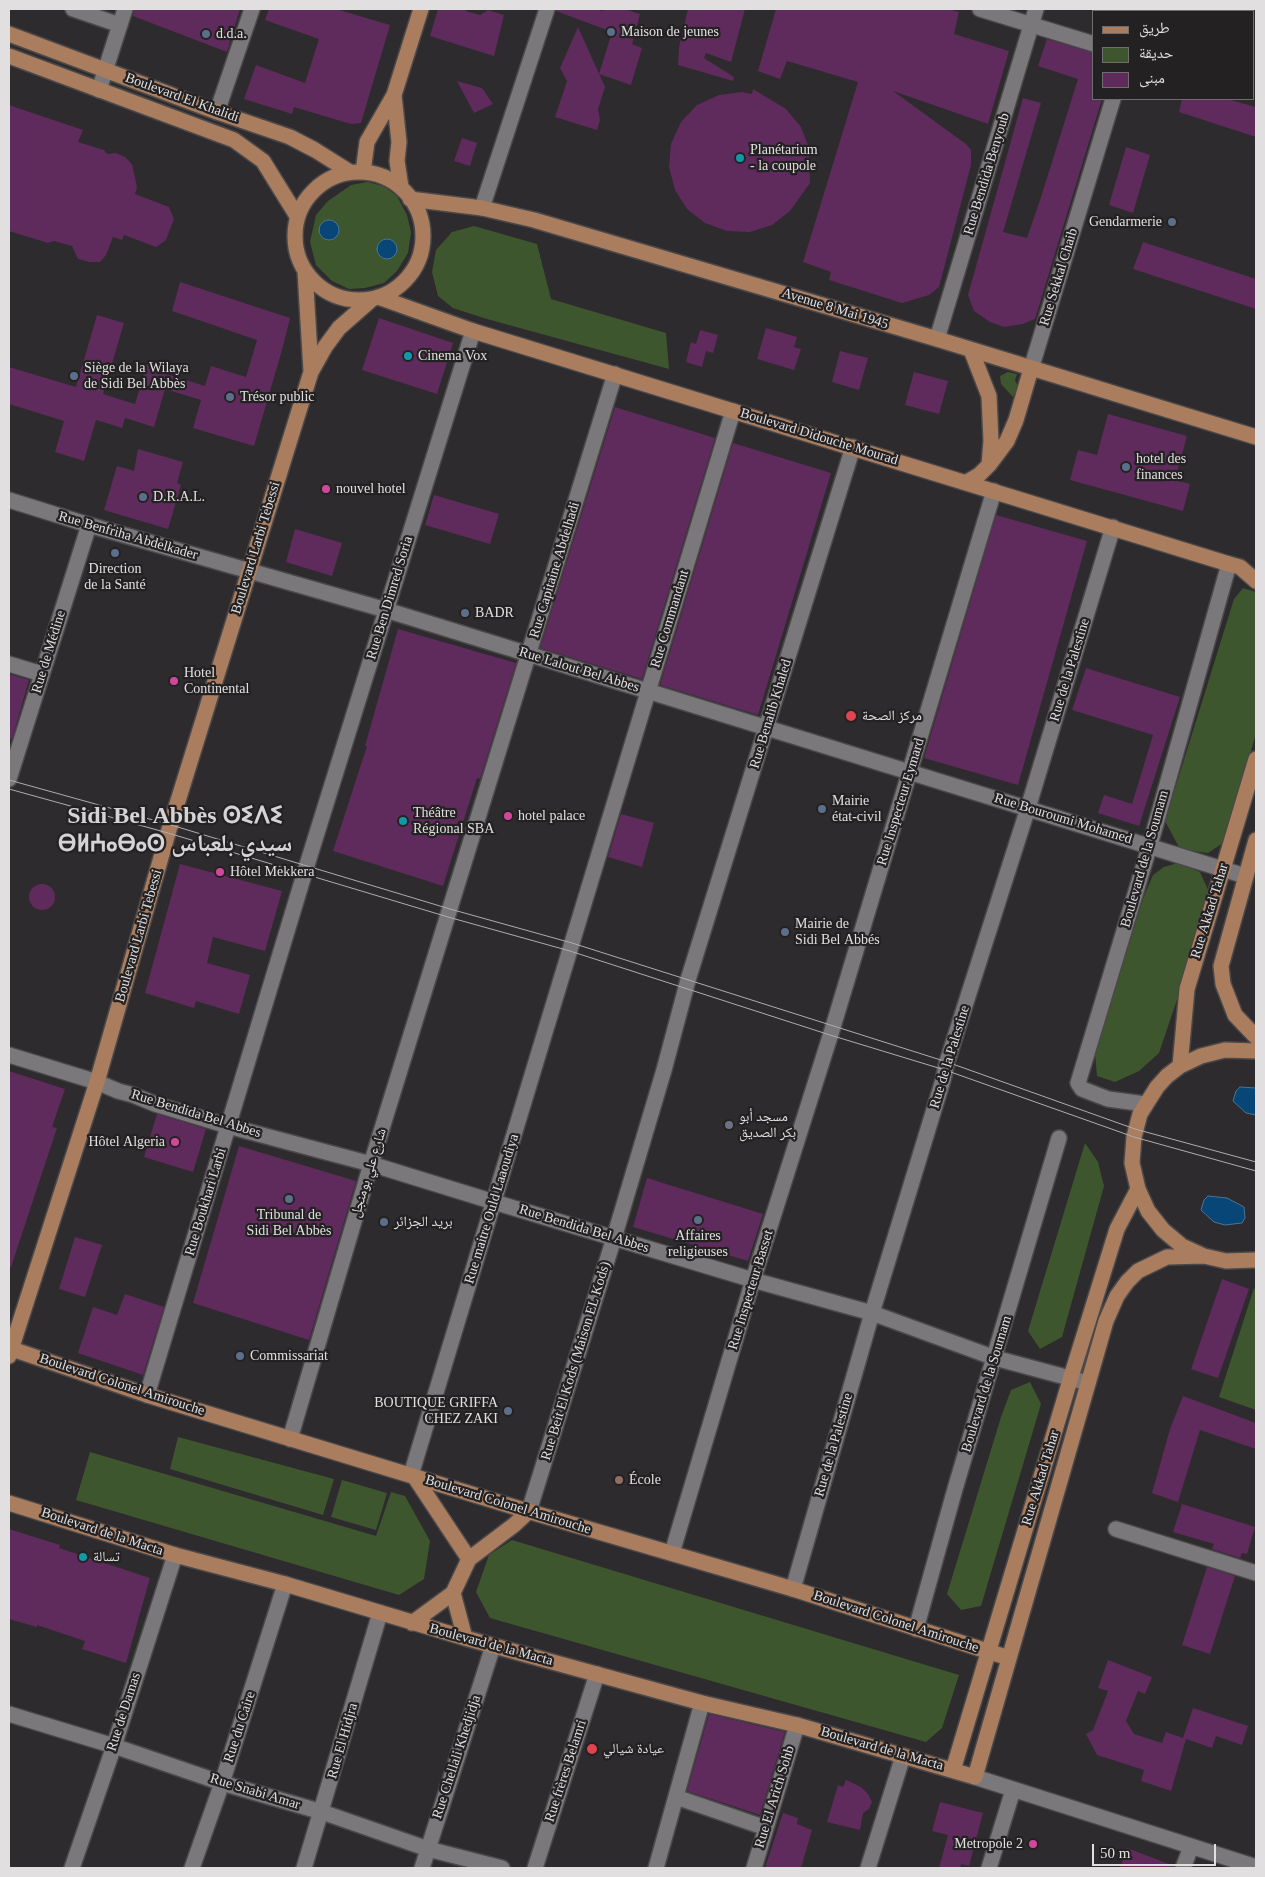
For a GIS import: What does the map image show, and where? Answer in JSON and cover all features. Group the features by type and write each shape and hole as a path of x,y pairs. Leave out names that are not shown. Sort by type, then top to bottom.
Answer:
{"main road":[{"path":"356,172 367,142 394,95 421,9"},
{"name":"Boulevard El Khalidi","path":"9,34 217,112 290,137 356,172"},
{"path":"9,56 234,140 263,161 297,216"},
{"path":"394,95 399,142 397,161 406,193 419,214 423,229 421,254 416,266 405,281 390,292 375,298 359,300 334,295 318,285 305,271 297,254 294,235 297,216 303,203 317,187 336,176 356,172 383,176 406,193"},
{"name":"Avenue 8 Mai 1945","path":"406,193 534,220 936,339 1256,437"},
{"path":"305,271 311,372"},
{"path":"311,372 325,347 339,328 375,298"},
{"name":"Boulevard Didouche Mourad","path":"375,298 473,331 1113,527 1234,566 1256,581"},
{"path":"971,350 989,396 991,441 989,465"},
{"path":"967,482 979,475 989,465 1007,441 1016,420 1031,368"},
{"name":"Boulevard Larbi Tebessi","path":"9,1351 97,1082 168,833 311,372"},
{"path":"1234,566 1256,572"},
{"name":"Rue Akkad Tahar","path":"1180,1066 1187,989 1256,759"},
{"name":"Rue Akkad Tahar","path":"1256,840 1221,966 1224,984 1235,1015 1256,1038"},
{"path":"1254,1262 1226,1261 1204,1256 1182,1246 1163,1230 1148,1212 1138,1189 1132,1163 1134,1137 1140,1114 1157,1087 1180,1066 1202,1056 1225,1050 1256,1051"},
{"name":"Rue Akkad Tahar","path":"953,1770 1117,1229 1138,1189"},
{"name":"Rue Akkad Tahar","path":"976,1777 1106,1321 1117,1296 1126,1282 1138,1271 1167,1257 1204,1256"},
{"name":"Boulevard Colonel Amirouche","path":"9,1351 290,1439 793,1589 1009,1658"},
{"path":"412,1476 469,1559"},
{"name":"Boulevard de la Macta","path":"9,1503 174,1555 285,1584 493,1646 702,1702 797,1725 976,1777"},
{"path":"412,1622 453,1593 469,1559 514,1525 529,1511"},
{"path":"453,1593 465,1638"}],"street":[{"path":"73,9 120,25"},
{"path":"99,90 125,9"},
{"path":"217,112 252,9"},
{"path":"482,208 547,9"},
{"path":"980,9 1092,43"},
{"name":"Rue Bendida Benyoub","path":"936,339 1036,9"},
{"name":"Rue Sekkal Chaib","path":"1031,368 1112,100"},
{"name":"Rue Ben Dimred Soria","path":"307,865 473,331"},
{"name":"Rue Capitaine Abdelhadi","path":"450,909 615,374"},
{"name":"Rue Commandant","path":"572,943 734,411"},
{"name":"Rue Benalib Khaled","path":"688,980 853,447"},
{"name":"Rue Inspecteur Eymard","path":"833,1027 994,491"},
{"name":"Rue Benfriha Abdelkader","path":"9,500 248,571"},
{"name":"Rue de Médine","path":"9,779 89,525"},
{"name":"Rue de la Palestine","path":"793,1589 872,1313 947,1062 1028,808 1113,527"},
{"name":"Boulevard de la Soumam","path":"1146,1104 1108,1099 1082,1089 1078,1083 1234,566"},
{"name":"Rue Lalout Bel Abbes","path":"248,571 386,610 909,772"},
{"path":"9,664 42,674"},
{"name":"Rue Bouroumi Mohamed","path":"909,772 1150,845 1245,876"},
{"name":"Rue Boukhari Larbi","path":"148,1395 307,865"},
{"name":"شارع علي بومنجل","path":"290,1439 450,909"},
{"name":"Rue maitre Ould Laaoudiya","path":"412,1476 572,943"},
{"name":"Rue Beit El Kods (Maison EL Kods)","path":"529,1511 614,1238 664,1070 688,980"},
{"name":"Rue Inspecteur Basset","path":"672,1553 833,1027"},
{"name":"Rue Bendida Bel Abbes","path":"9,1055 97,1082 155,1104 228,1126 372,1164 754,1280 872,1313 995,1358 1088,1383"},
{"name":"Boulevard de la Soumam","path":"916,1629 955,1489 1059,1138"},
{"path":"1116,1529 1256,1573"},
{"name":"Rue de Damas","path":"72,1868 114,1746 174,1555"},
{"name":"Rue du Caire","path":"192,1868 222,1783 285,1584"},
{"name":"Rue El Hidjra","path":"304,1868 380,1613"},
{"name":"Rue Chellali Khedjidja","path":"422,1868 493,1646"},
{"name":"Rue frères Belamri","path":"536,1868 597,1674"},
{"path":"656,1868 702,1702"},
{"name":"Rue Snabi Amar","path":"9,1714 114,1746 222,1783 322,1812 428,1849 502,1868"},
{"name":"Rue El Arich Sohb","path":"754,1868 797,1725"},
{"path":"868,1868 903,1756"},
{"path":"976,1777 1191,1847 1256,1864"},
{"path":"989,1868 1013,1790"},
{"path":"676,1797 766,1828"},
{"path":"1183,1868 1191,1847"}],"green space":[{"path":"367,182 384,186 397,196 407,215 411,232 408,253 397,271 384,283 365,288 349,289 332,281 316,265 310,242 316,215 328,201 351,185"},
{"path":"474,226 537,244 551,299 666,333 669,369 453,308 438,296 432,272 436,250 452,232"},
{"path":"1008,372 1017,374 1015,380 1018,387 1013,397 1001,384 1000,376"},
{"path":"1243,588 1256,592 1256,733 1226,841 1208,853 1180,849 1165,821 1234,599"},
{"path":"1178,863 1200,872 1209,892 1186,973 1159,1053 1139,1071 1115,1082 1097,1076 1095,1053 1144,896 1153,875 1164,867"},
{"path":"1085,1143 1098,1162 1104,1186 1062,1337 1040,1349 1028,1331"},
{"path":"1254,1288 1256,1291 1256,1410 1219,1397"},
{"path":"1030,1382 1041,1404 981,1606 961,1610 947,1594 1011,1390"},
{"path":"178,1437 334,1479 323,1515 170,1469"},
{"path":"90,1452 376,1536 391,1492 405,1496 430,1541 424,1579 399,1595 76,1500"},
{"path":"342,1480 387,1493 376,1530 331,1517"},
{"path":"512,1540 959,1675 942,1728 926,1742 490,1618 476,1592 489,1555"}],"water":[{"path":"329,220 336,223 339,230 336,237 329,240 322,237 319,230 322,223"},
{"path":"387,239 394,242 397,249 394,256 387,259 380,256 377,249 380,242"},
{"path":"1240,1087 1256,1088 1256,1115 1246,1113 1233,1101 1236,1091"},
{"path":"1208,1196 1227,1198 1244,1207 1245,1218 1242,1223 1225,1225 1214,1222 1201,1210 1204,1200"}],"building":[{"name":"d.d.a.","path":"134,9 240,9 227,52 133,16"},
{"path":"269,9 336,9 390,25 361,123 351,124 294,107 292,114 244,99 256,65 305,83 319,39 265,20"},
{"path":"438,9 466,9 466,11 480,15 488,10 504,15 494,56 430,36"},
{"path":"556,9 596,9 602,11 605,9 624,9 640,14 632,44 642,48 631,85 599,74 612,32 556,11"},
{"path":"688,9 745,9 731,62 706,53 704,58 734,77 733,81 678,65 679,47"},
{"path":"776,9 948,9 959,12 954,34 1009,51 988,124 893,91 966,144 971,150 971,165 939,287 929,295 902,303 829,280 831,272 803,262 858,82 787,61 780,79 758,71"},
{"path":"578,27 605,87 598,109 600,120 597,130 555,117 567,81 560,68"},
{"path":"1047,39 1092,52 1092,100 1102,100 1035,319 1023,324 1004,327 990,322 974,311 968,295 1023,98 1041,103 1003,232 1027,238 1078,79 1038,66"},
{"path":"457,81 482,88 493,104 474,113"},
{"name":"Planétarium - la coupole","path":"753,89 786,109 801,127 809,148 810,183 790,211 772,225 750,232 727,231 705,223 687,209 675,190 669,167 671,144 681,122 697,105 719,95 742,92 752,94"},
{"path":"1182,100 1231,100 1256,107 1256,137 1179,112"},
{"path":"9,105 83,130 78,142 104,150 107,154 116,153 125,157 132,164 137,187 135,194 169,207 174,219 166,240 156,247 124,235 122,240 113,237 106,255 100,262 89,262 78,259 72,246 54,241 48,243 9,231"},
{"path":"462,138 477,143 470,166 454,161"},
{"path":"1126,147 1150,155 1133,213 1109,205"},
{"path":"1143,242 1256,279 1256,309 1133,269"},
{"path":"180,282 290,318 254,446 193,428 201,400 165,389 154,427 125,418 122,428 96,420 84,461 55,452 64,421 9,404 9,367 76,387 97,315 124,323 103,394 135,404 148,361 165,366 163,373 205,386 211,366 246,377 257,340 172,311"},
{"name":"Cinema Vox","path":"379,318 453,343 437,394 362,370"},
{"path":"766,328 797,337 794,347 801,349 794,370 757,359"},
{"path":"700,330 718,335 713,353 706,351 702,367 686,362 691,342 696,344"},
{"path":"840,351 868,358 859,390 832,382"},
{"path":"914,372 948,381 939,414 905,405"},
{"path":"615,407 715,438 642,679 540,648"},
{"name":"hotel des finances","path":"1108,414 1187,436 1175,480 1190,484 1183,511 1070,480 1078,450 1097,455"},
{"path":"733,443 831,473 758,715 660,685"},
{"name":"D.R.A.L.","path":"138,449 183,462 177,483 181,485 168,529 104,510 117,466 134,471"},
{"path":"434,495 499,514 490,544 425,525"},
{"path":"996,515 1087,541 1018,785 924,758"},
{"path":"295,529 342,543 332,576 286,562"},
{"path":"398,629 516,663 480,779 477,778 443,886 333,851 367,746 365,746"},
{"path":"1086,668 1180,697 1139,826 1098,813 1104,795 1132,804 1153,735 1072,710"},
{"path":"9,674 29,680 12,739 9,738"},
{"path":"621,814 654,823 642,867 608,857"},
{"path":"180,864 282,891 265,951 213,937 207,963 250,975 239,1014 196,1001 194,1008 145,993"},
{"path":"42,884 51,888 55,897 51,906 42,910 33,906 29,897 33,888"},
{"path":"9,1071 65,1089 52,1127 57,1128 11,1267 9,1267"},
{"name":"Hôtel Algeria","path":"157,1114 206,1129 193,1172 144,1157"},
{"path":"239,1146 356,1181 309,1340 193,1303"},
{"name":"Affaires religieuses","path":"647,1178 763,1214 748,1261 633,1227"},
{"path":"75,1237 102,1245 85,1297 59,1289"},
{"path":"1222,1279 1249,1289 1218,1378 1191,1369"},
{"path":"125,1294 164,1307 143,1375 78,1353 93,1307 117,1315"},
{"path":"1183,1396 1256,1423 1256,1449 1200,1430 1178,1502 1152,1493 1170,1429"},
{"path":"1182,1504 1255,1527 1247,1554 1242,1553 1240,1558 1212,1549 1214,1544 1173,1532"},
{"path":"9,1529 60,1545 59,1548 150,1578 126,1663 82,1649 85,1641 37,1625 37,1627 9,1619"},
{"path":"1207,1567 1235,1576 1210,1654 1182,1645"},
{"path":"1108,1660 1152,1677 1145,1694 1138,1691 1126,1721 1134,1734 1162,1743 1166,1732 1183,1738 1193,1708 1248,1726 1242,1745 1216,1736 1212,1748 1186,1739 1171,1791 1141,1781 1144,1770 1097,1755 1086,1734 1093,1730 1108,1691 1098,1688"},
{"path":"709,1714 785,1732 760,1815 687,1791"},
{"path":"846,1780 861,1787 868,1794 872,1802 869,1809 863,1813 860,1830 827,1822 838,1785 843,1787"},
{"path":"940,1802 983,1813 969,1866 961,1864 960,1868 939,1868 948,1835 932,1831"},
{"path":"783,1813 798,1818 797,1824 812,1830 801,1868 765,1868"},
{"path":"1127,1848 1174,1866 1174,1868 1120,1868"}],"tram line":[{"path":"9,780 171,825 450,909 572,943 947,1062 1135,1129 1256,1162"},
{"path":"9,789 168,833 448,917 570,951 945,1070 1134,1137 1256,1171"}],"place":[{"name":"Maison de jeunes","path":"611,32"},
{"name":"d.d.a.","path":"206,34"},
{"name":"Planétarium - la coupole","path":"740,158"},
{"name":"Gendarmerie","path":"1172,222"},
{"name":"Cinema Vox","path":"408,356"},
{"name":"Siège de la Wilaya de Sidi Bel Abbès","path":"74,376"},
{"name":"Trésor public","path":"230,397"},
{"name":"hotel des finances","path":"1126,467"},
{"name":"nouvel hotel","path":"326,489"},
{"name":"D.R.A.L.","path":"143,497"},
{"name":"Direction de la Santé","path":"115,553"},
{"name":"BADR","path":"465,613"},
{"name":"Hotel Continental","path":"174,681"},
{"name":"مركز الصحة","path":"851,716"},
{"name":"Mairie état-civil","path":"822,809"},
{"name":"hotel palace","path":"508,816"},
{"name":"Théâtre Régional SBA","path":"403,821"},
{"name":"Hôtel Mekkera","path":"220,872"},
{"name":"Mairie de Sidi Bel Abbés","path":"785,932"},
{"name":"مسجد أبو بكر الصديق","path":"729,1125"},
{"name":"Hôtel Algeria","path":"175,1142"},
{"name":"Tribunal de Sidi Bel Abbès","path":"289,1199"},
{"name":"Affaires religieuses","path":"698,1220"},
{"name":"بريد الجزائر","path":"384,1222"},
{"name":"Commissariat","path":"240,1356"},
{"name":"BOUTIQUE GRIFFA CHEZ ZAKI","path":"508,1411"},
{"name":"École","path":"619,1480"},
{"name":"تسالة","path":"83,1557"},
{"name":"عيادة شيالي","path":"592,1749"},
{"name":"Metropole 2","path":"1033,1844"}],"district":[{"name":"Sidi Bel Abbès ⵙⵉⴷⵉ ⴱⵍⵄⴰⴱⴰⵙ سيدي بلعباس","path":"175,831"}]}
